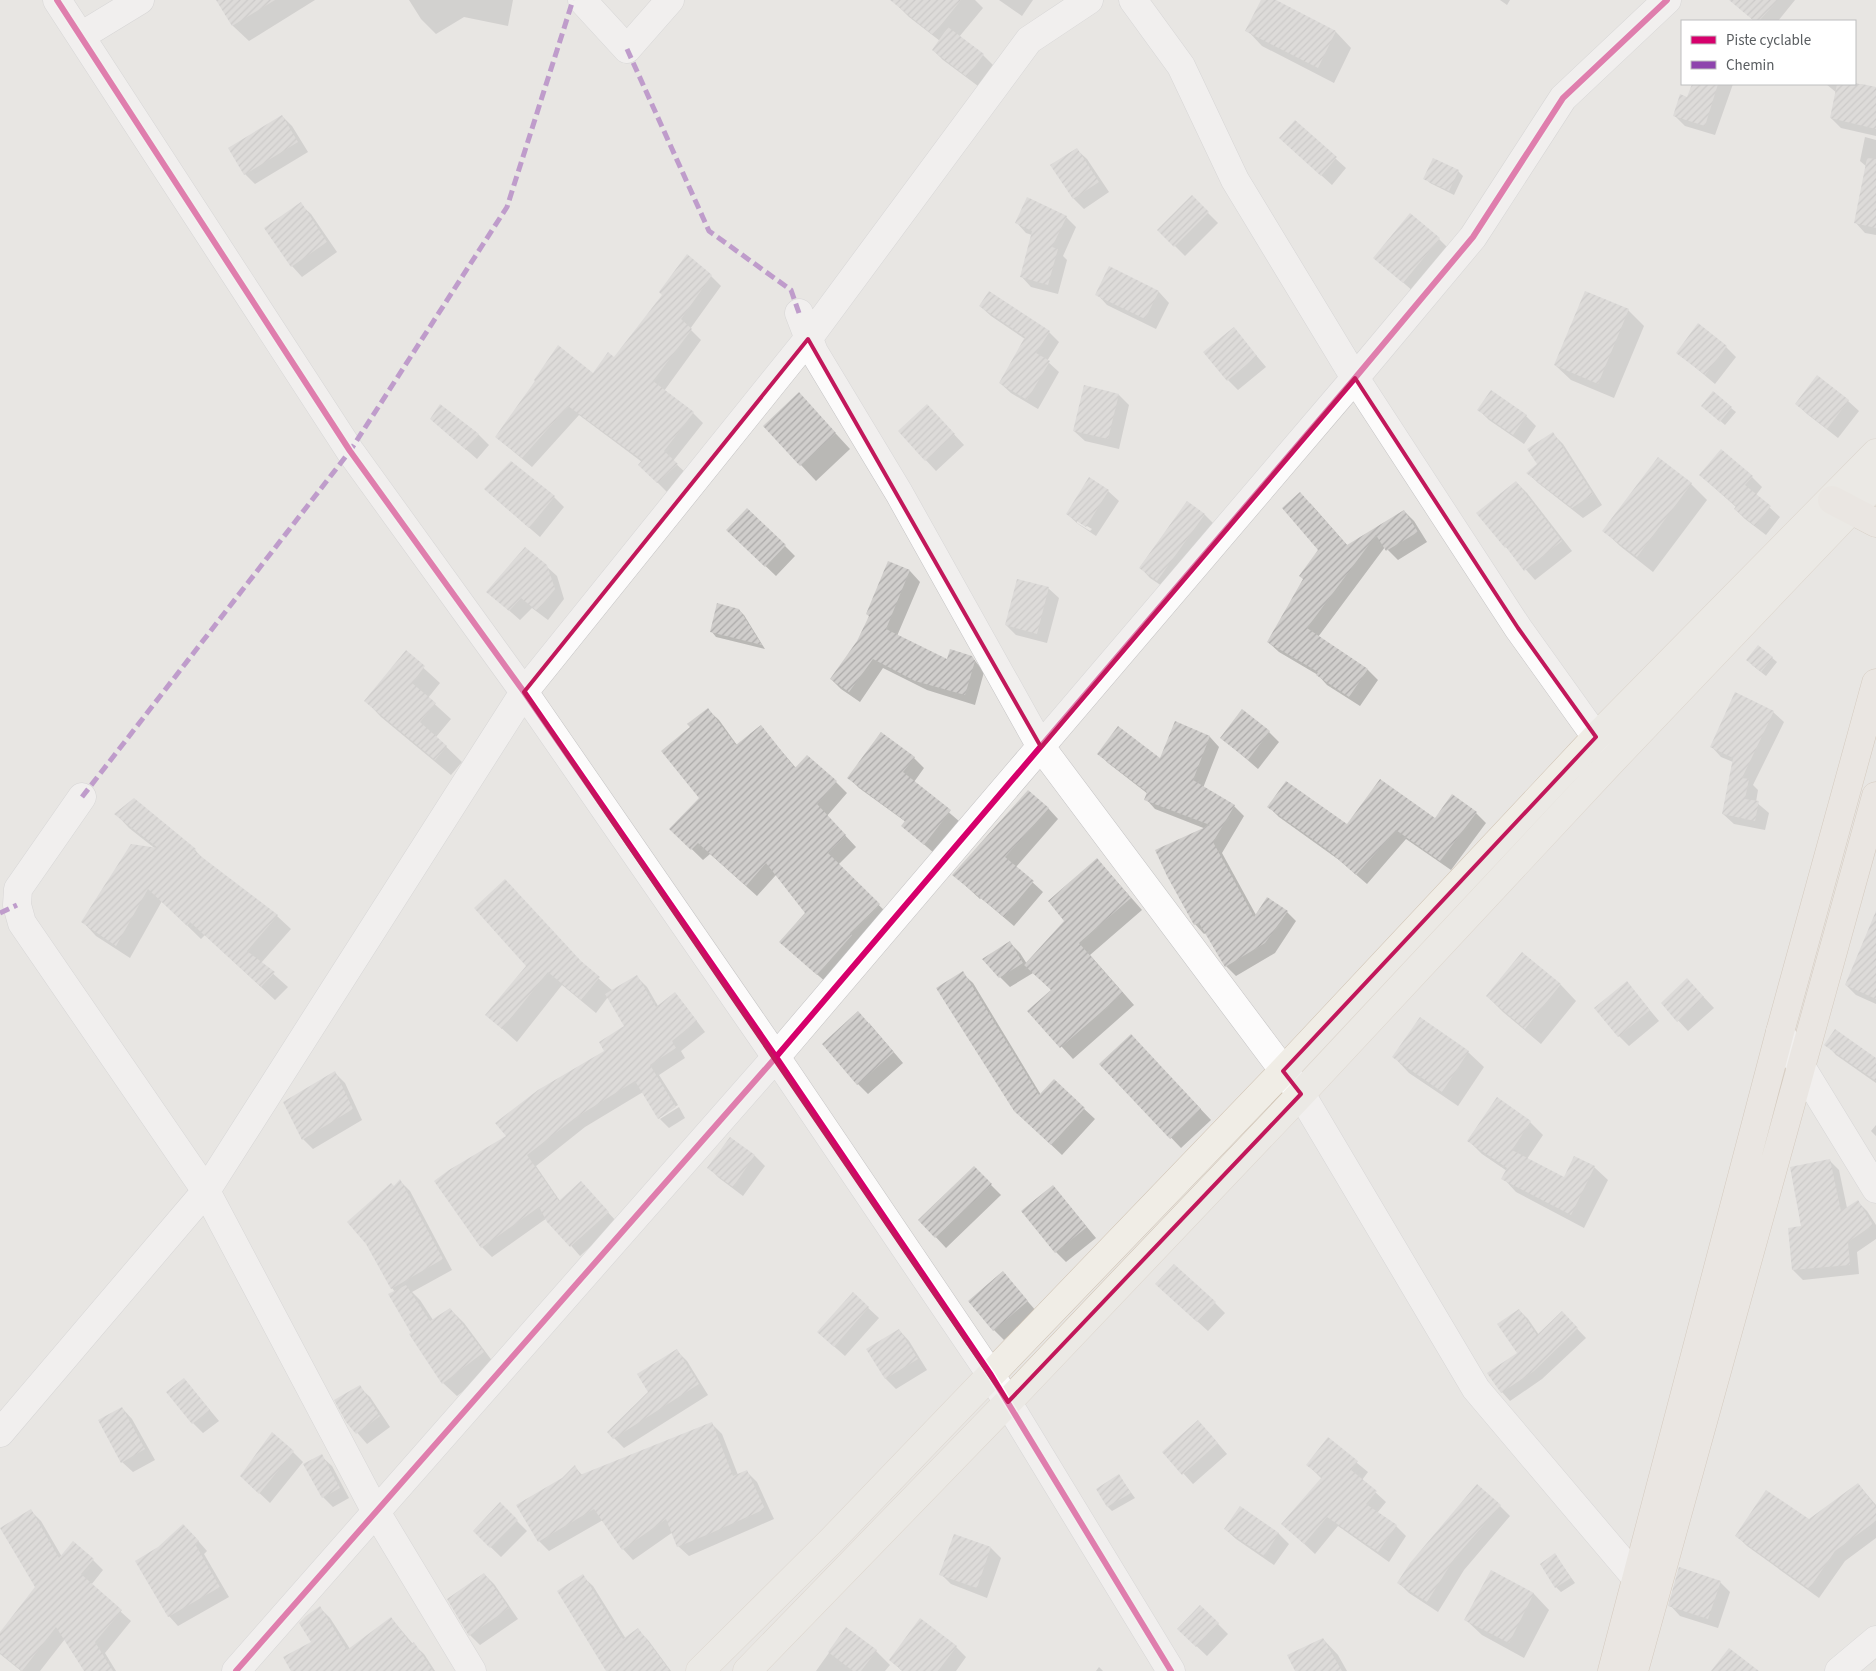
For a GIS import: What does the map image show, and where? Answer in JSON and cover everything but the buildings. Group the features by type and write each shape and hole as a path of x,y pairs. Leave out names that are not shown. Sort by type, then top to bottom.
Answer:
{"highway":[{"path":"1842,505 1876,524"},
{"path":"1612,1671 1780,1032 1876,683"},
{"path":"1634,1671 1876,796"}],"main road":[{"path":"747,1671 1008,1402 1301,1094 1610,763 1842,505 1876,453"},
{"path":"706,1669 1284,1071 1596,737 1842,505 1876,484"}],"street":[{"path":"56,0 350,451 524,692 776,1057 991,1375 1172,1671"},
{"path":"80,36 140,0"},
{"path":"582,0 627,49 670,0"},
{"path":"0,1432 206,1191 524,692 808,339 1030,40 1088,0"},
{"path":"1134,0 1181,66 1235,180 1355,378 1518,628 1596,737 1610,763"},
{"path":"236,1671 776,1057 1355,378 1473,237 1563,98 1667,0"},
{"path":"798,313 814,352 899,493 1041,747 1301,1094 1476,1389 1637,1579"},
{"path":"82,797 18,889 17,906 22,923 206,1191 376,1512 472,1671"},
{"path":"1780,1032 1876,1189"},
{"path":"1839,1671 1876,1640"}],"highlighted area":[{"path":"808,339 1041,747 1355,378 1518,628 1596,737 1283,1071 1301,1094 1008,1402 524,692"}],"marked path":[{"path":"82,797 350,451 507,207 573,0"},
{"path":"627,49 709,231 791,290 799,313"},
{"path":"0,913 17,905"}],"cycle path":[{"path":"57,0 350,451 524,692 776,1057 991,1375 1171,1671"},
{"path":"236,1671 776,1057 1355,378 1473,237 1563,98 1667,0"}]}
